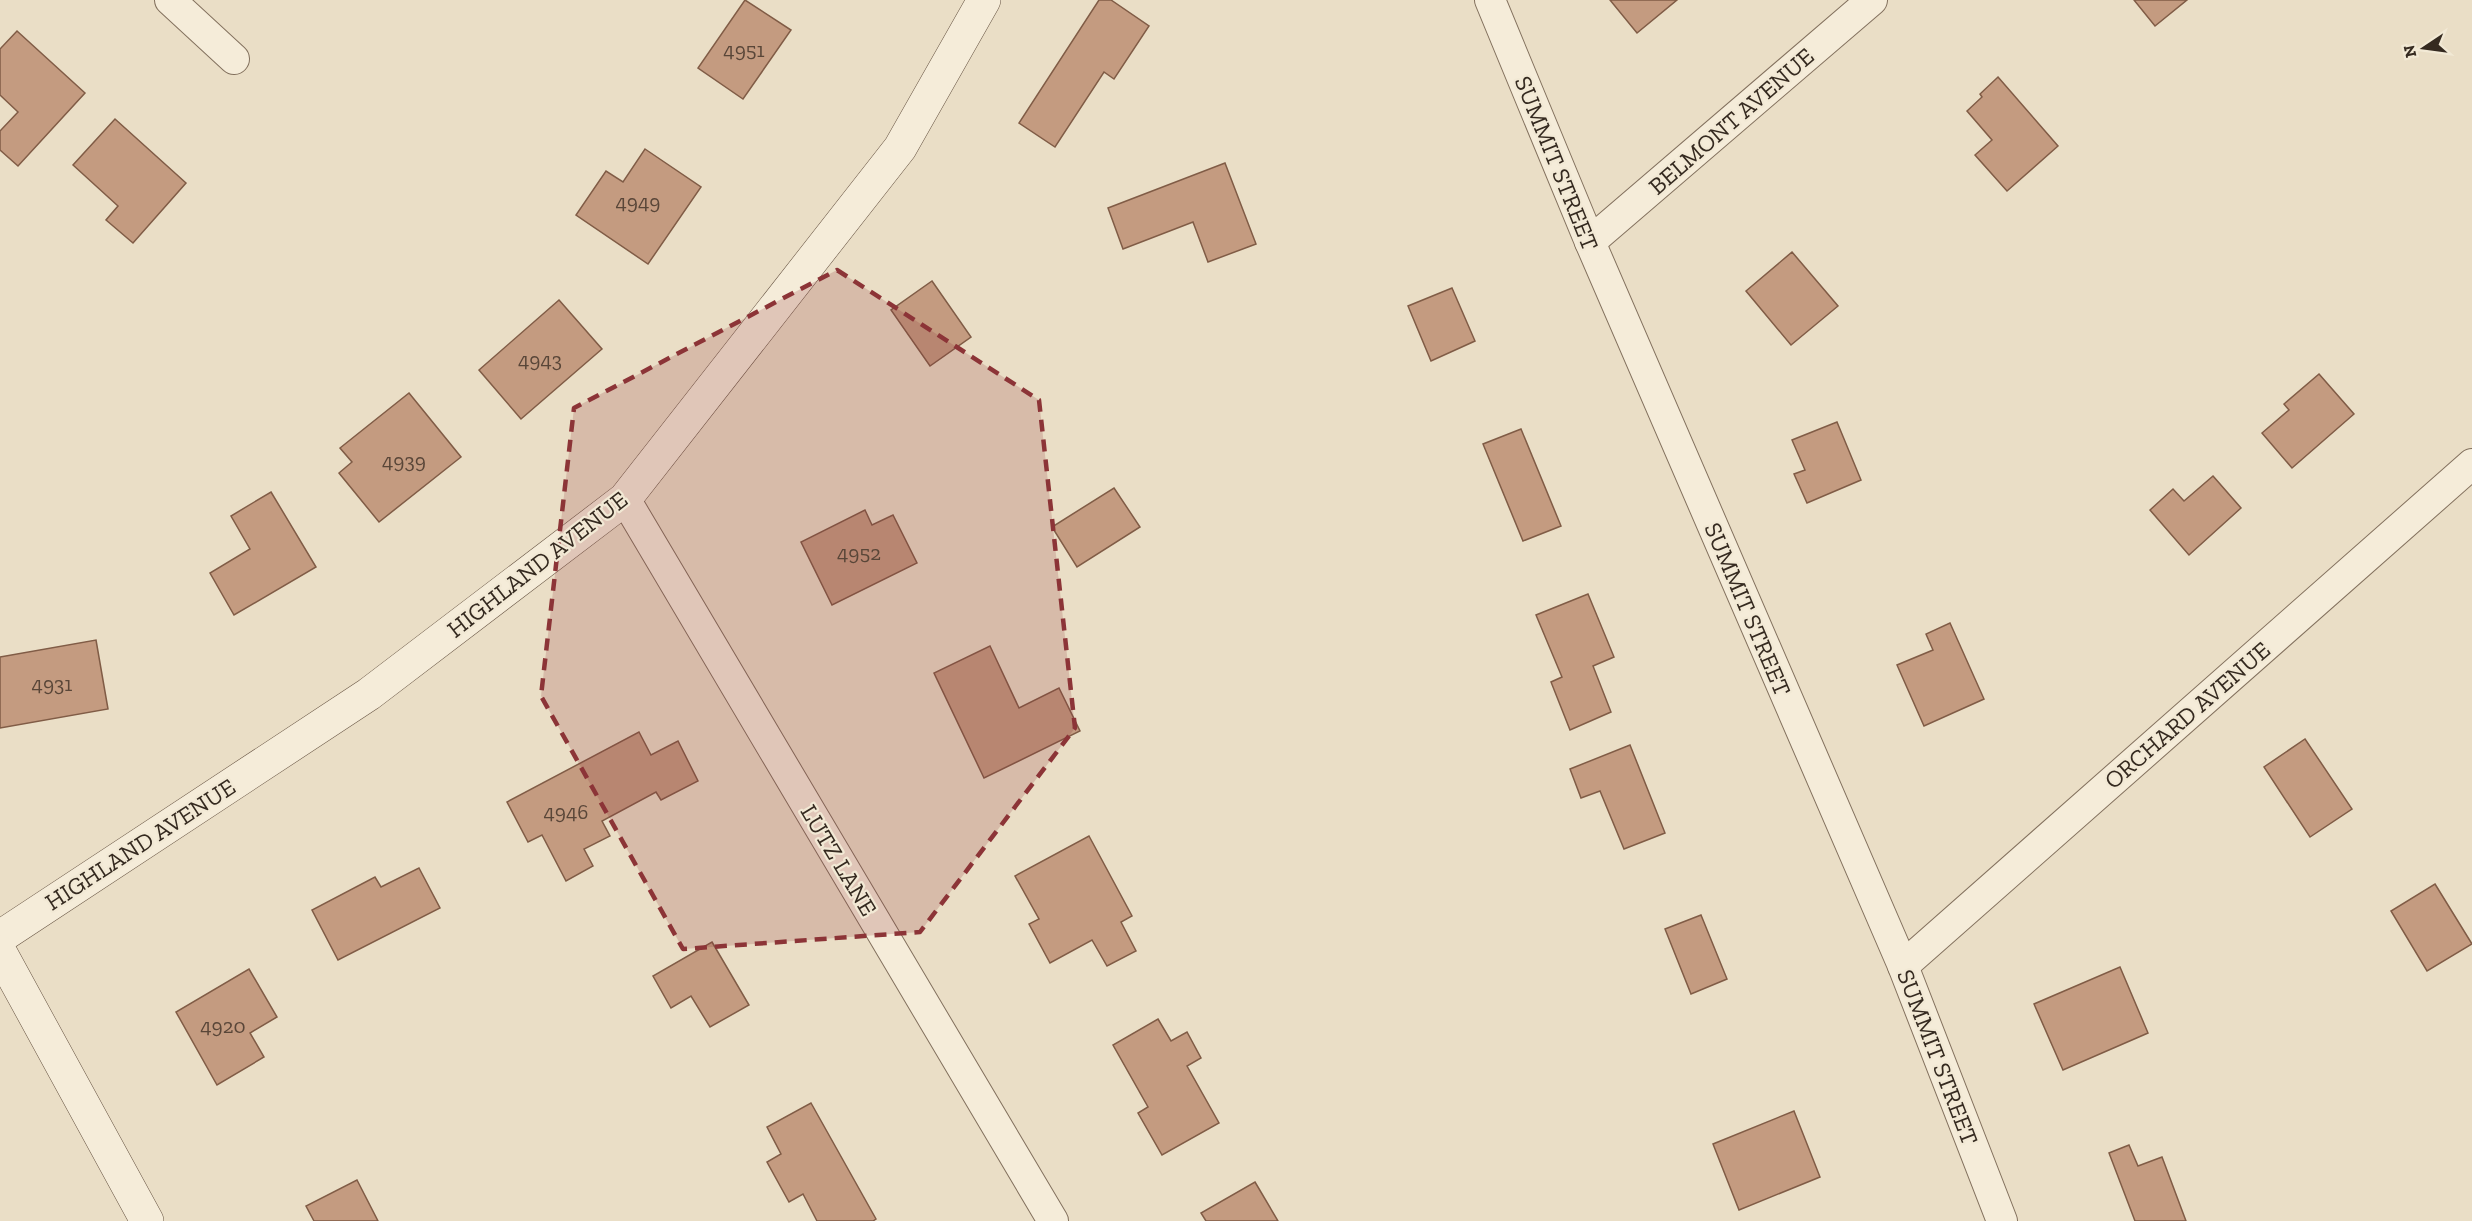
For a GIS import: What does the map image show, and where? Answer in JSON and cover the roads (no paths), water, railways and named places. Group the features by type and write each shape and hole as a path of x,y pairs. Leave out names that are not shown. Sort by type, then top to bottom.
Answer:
{"street":[{"path":"170,0 234,59"},
{"name":"HIGHLAND AVENUE","path":"0,937 369,694 625,499 900,148 984,0"},
{"name":"SUMMIT STREET","path":"1490,0 1590,242 1903,966 2002,1221"},
{"name":"BELMONT AVENUE","path":"1590,242 1872,0"},
{"name":"ORCHARD AVENUE","path":"1903,966 2472,464"},
{"name":"LUTZ LANE","path":"625,499 1053,1221"},
{"path":"0,952 147,1221"}]}
